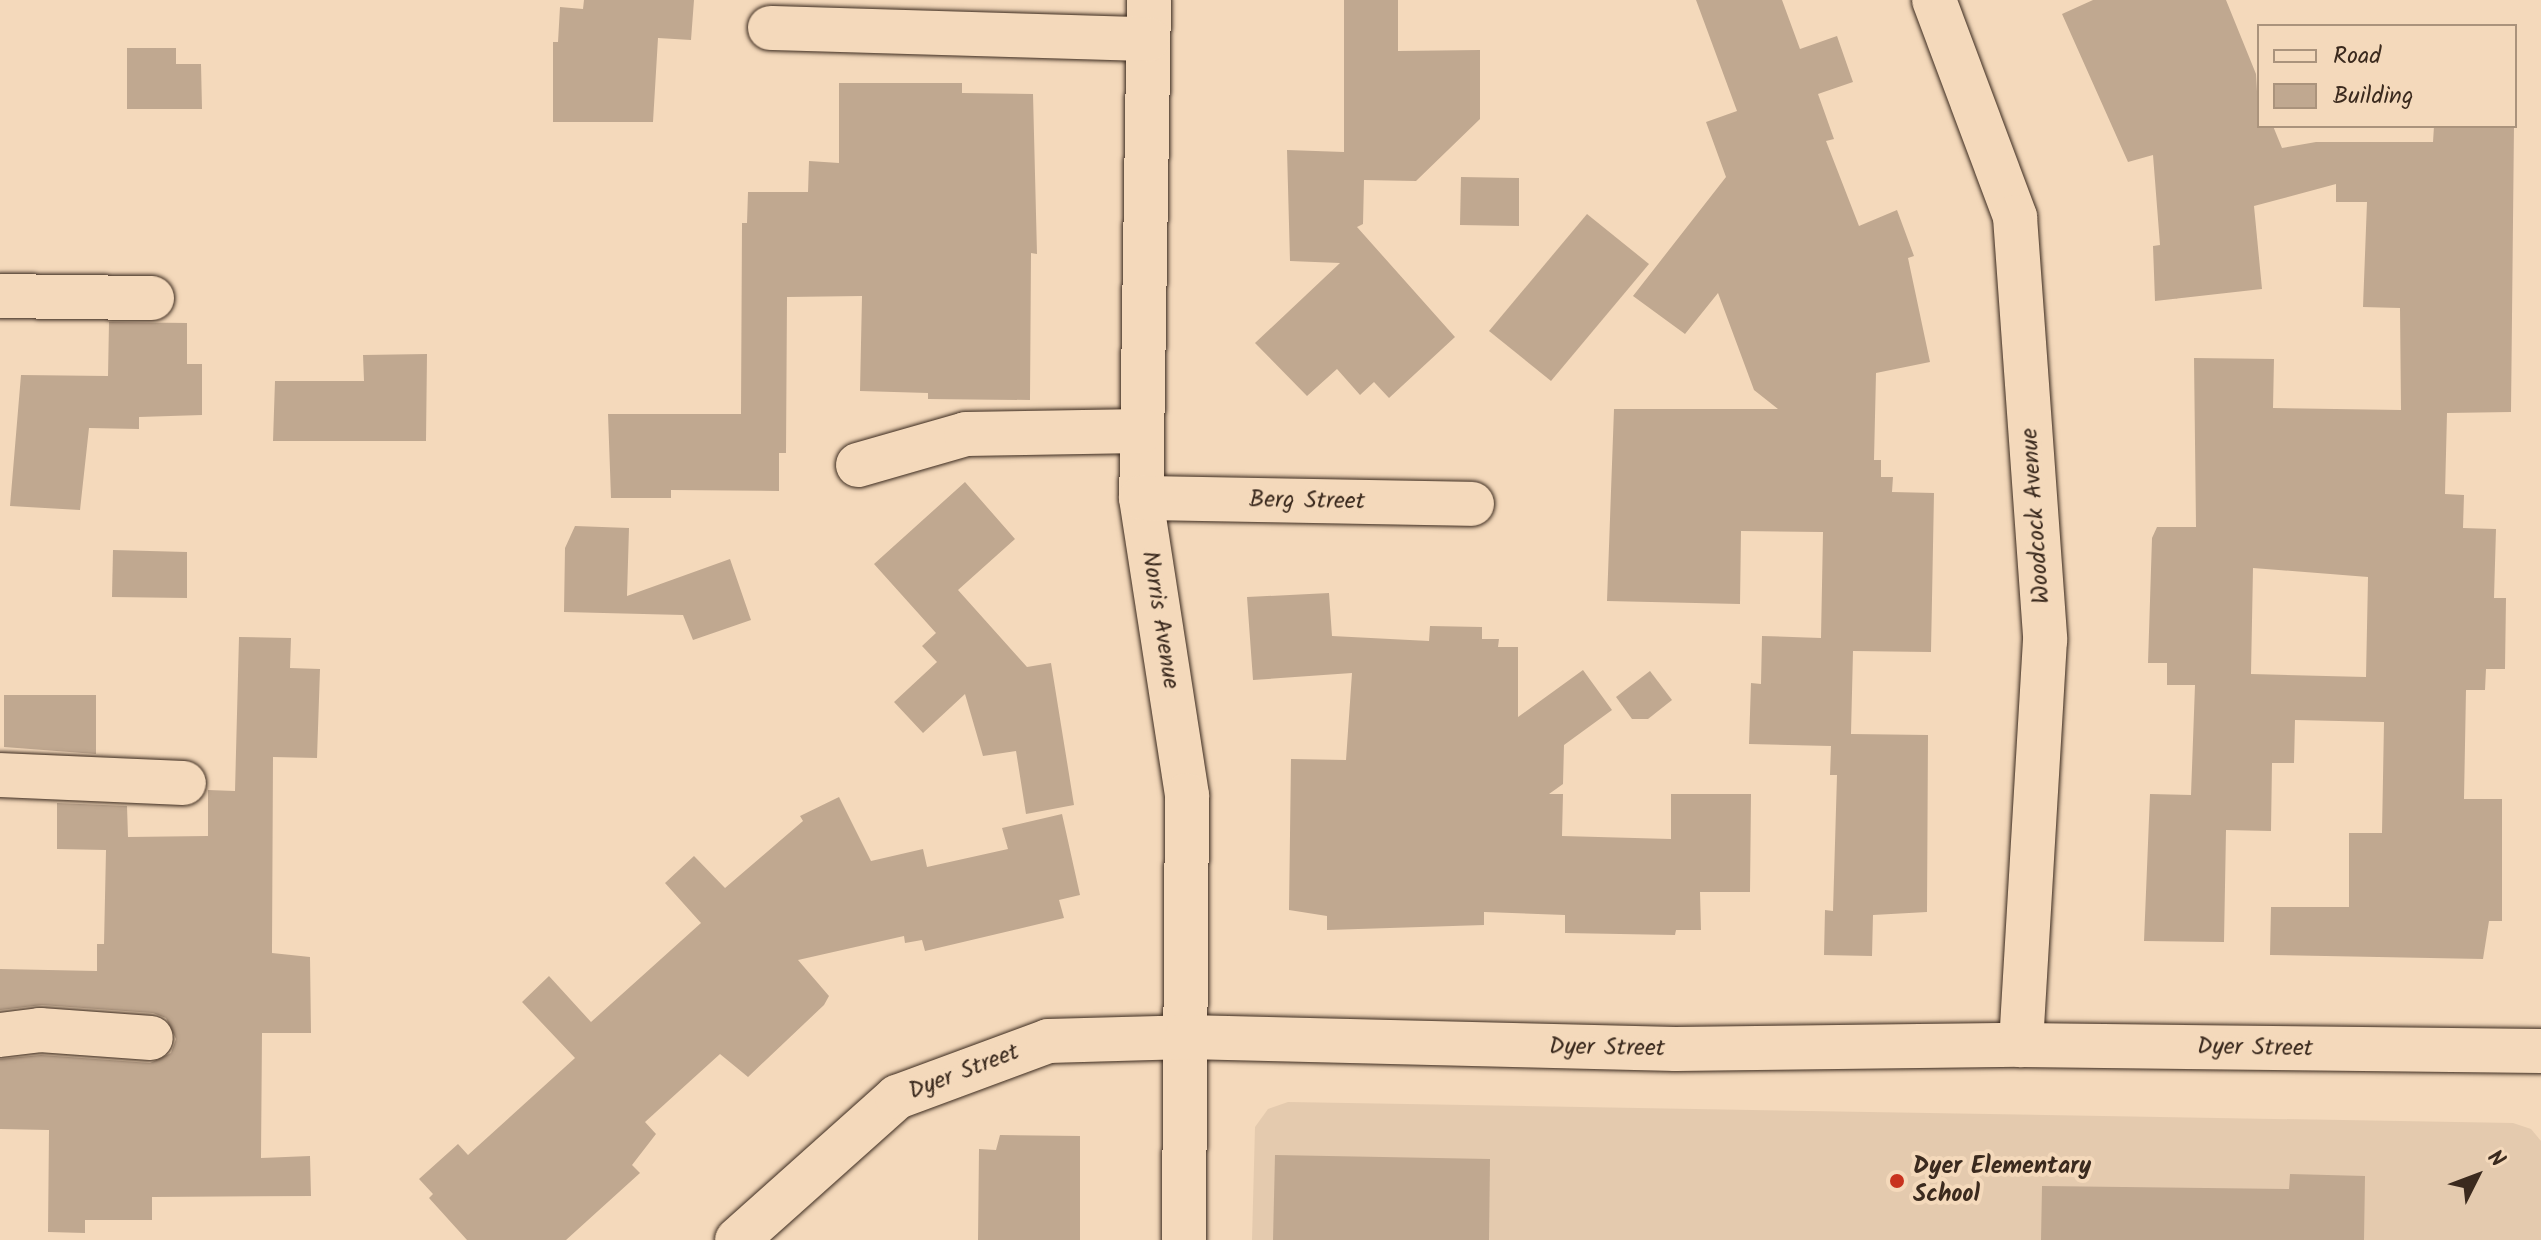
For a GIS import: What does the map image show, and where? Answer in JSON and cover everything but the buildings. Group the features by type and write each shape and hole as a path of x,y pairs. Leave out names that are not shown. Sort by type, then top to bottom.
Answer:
{"street":[{"name":"Woodcock Avenue","path":"1934,0 2015,217 2045,640 2021,1045"},
{"path":"770,28 1149,20"},
{"name":"Norris Avenue","path":"1149,20 1141,498 1187,795 1184,1240"},
{"path":"0,296 152,298"},
{"path":"858,465 966,434 1142,431"},
{"name":"Berg Street","path":"1141,498 1472,504"},
{"path":"0,775 184,783"},
{"path":"0,1035 40,1030 151,1038"},
{"name":"Dyer Street","path":"737,1240 897,1097 1048,1041 1187,1037 1676,1049 2021,1045 2541,1051"}],"shaded area":[{"name":"Dyer Elementary School","path":"1288,1102 2513,1123 2531,1129 2541,1141 2541,1240 1252,1240 1255,1127 1268,1109"}],"place":[{"name":"Dyer Elementary School","path":"1897,1181"}]}
